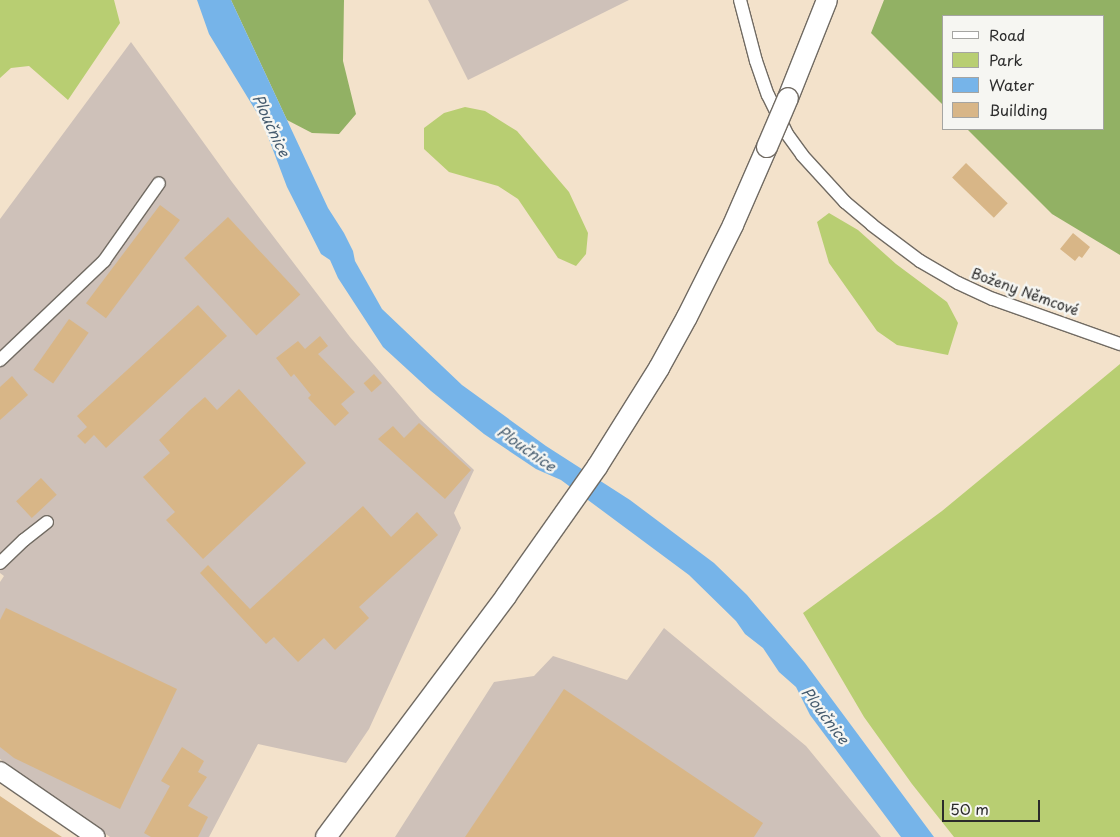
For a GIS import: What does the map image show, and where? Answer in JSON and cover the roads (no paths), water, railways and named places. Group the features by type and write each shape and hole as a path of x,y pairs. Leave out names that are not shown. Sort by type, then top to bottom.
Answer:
{"main road":[{"path":"320,837 330,832 506,596 597,467 659,368 733,225 788,98 827,0"}],"street":[{"name":"Boženy Němcové","path":"740,0 756,61 768,96 787,134 802,155 845,202 872,226 920,261 958,283 993,299 1120,344"},
{"path":"0,360 104,261 159,183"},
{"path":"0,563 24,540 47,522"},
{"path":"0,771 96,837"}],"water":[{"name":"Ploučnice","path":"197,0 231,0 328,208 344,233 353,251 355,261 382,309 462,385 546,446 630,500 714,563 747,595 805,663 934,837 901,837 810,715 796,687 779,672 763,648 745,634 736,621 689,575 561,480 536,469 484,434 431,391 383,347 338,278 330,260 321,254 287,187 262,121 209,34"}]}
